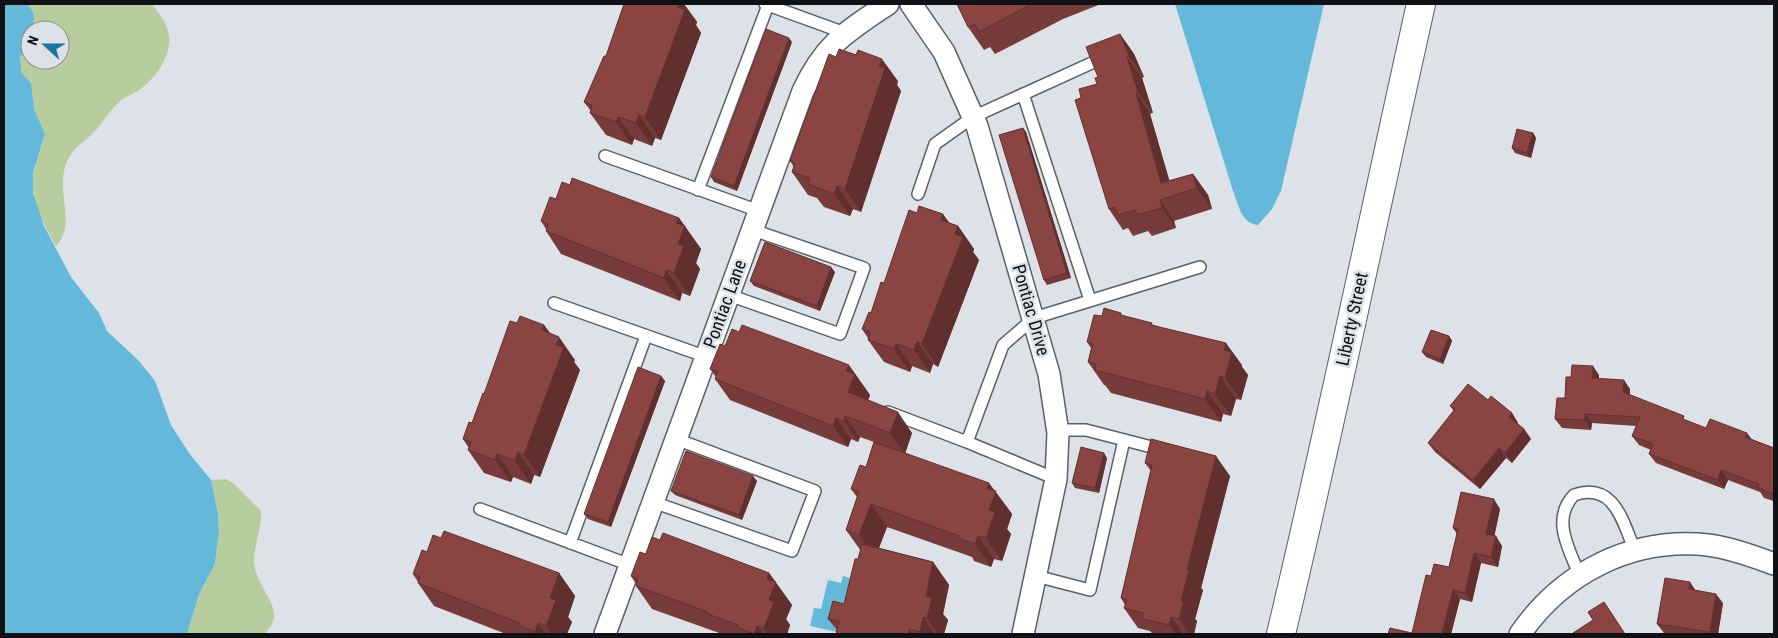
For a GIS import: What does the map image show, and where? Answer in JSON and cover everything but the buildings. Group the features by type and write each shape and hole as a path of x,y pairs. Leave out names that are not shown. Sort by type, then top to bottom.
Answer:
{"street":[{"name":"Pontiac Lane","path":"605,634 810,76 827,50 845,33 888,4"},
{"name":"Pontiac Drive","path":"911,4 944,52 973,117 1049,374 1057,430 1056,479 1023,634"},
{"name":"Liberty Street","path":"1281,634 1328,439 1374,211 1421,4"},
{"path":"1520,634 1532,617 1579,574 1606,560 1635,551 1674,545 1708,545 1727,548 1774,564"}],"lane":[{"path":"698,190 766,4 845,33"},
{"path":"918,194 935,144 973,117 1116,52"},
{"path":"1023,94 1090,300"},
{"path":"605,156 698,190 756,220 864,268 840,334 729,295"},
{"path":"967,442 1003,344 1034,318 1200,267"},
{"path":"554,303 706,357"},
{"path":"570,543 646,336"},
{"path":"886,411 1056,479"},
{"path":"1057,430 1086,430 1178,454"},
{"path":"653,502 792,551 815,491 676,439"},
{"path":"1036,576 1090,590 1124,440"},
{"path":"1579,574 1563,529 1564,509 1574,496 1590,493 1600,494 1616,505 1635,551"},
{"path":"480,509 630,565"}],"green space":[{"path":"28,4 152,4 164,20 169,42 164,61 159,70 138,91 118,103 70,156 63,180 65,226 62,237 56,246 38,211 33,192 34,172 45,134 34,109 32,95 22,70 70,70 70,20 34,20 34,14"},
{"path":"225,479 233,483 261,511 254,561 260,581 270,599 274,617 264,634 187,634 199,594 215,564 219,531 218,513 211,480"}],"water":[{"path":"4,4 28,4 34,14 34,20 20,20 20,70 31,83 34,109 45,134 33,173 33,193 44,226 71,277 99,313 107,331 139,361 155,381 171,425 189,453 211,480 218,513 219,531 215,564 199,594 187,634 4,634"},
{"path":"1175,4 1324,4 1281,191 1272,209 1258,225 1248,221 1239,208"},
{"path":"843,576 857,580 841,633 810,626 814,608 821,609 828,580 841,583"}]}
